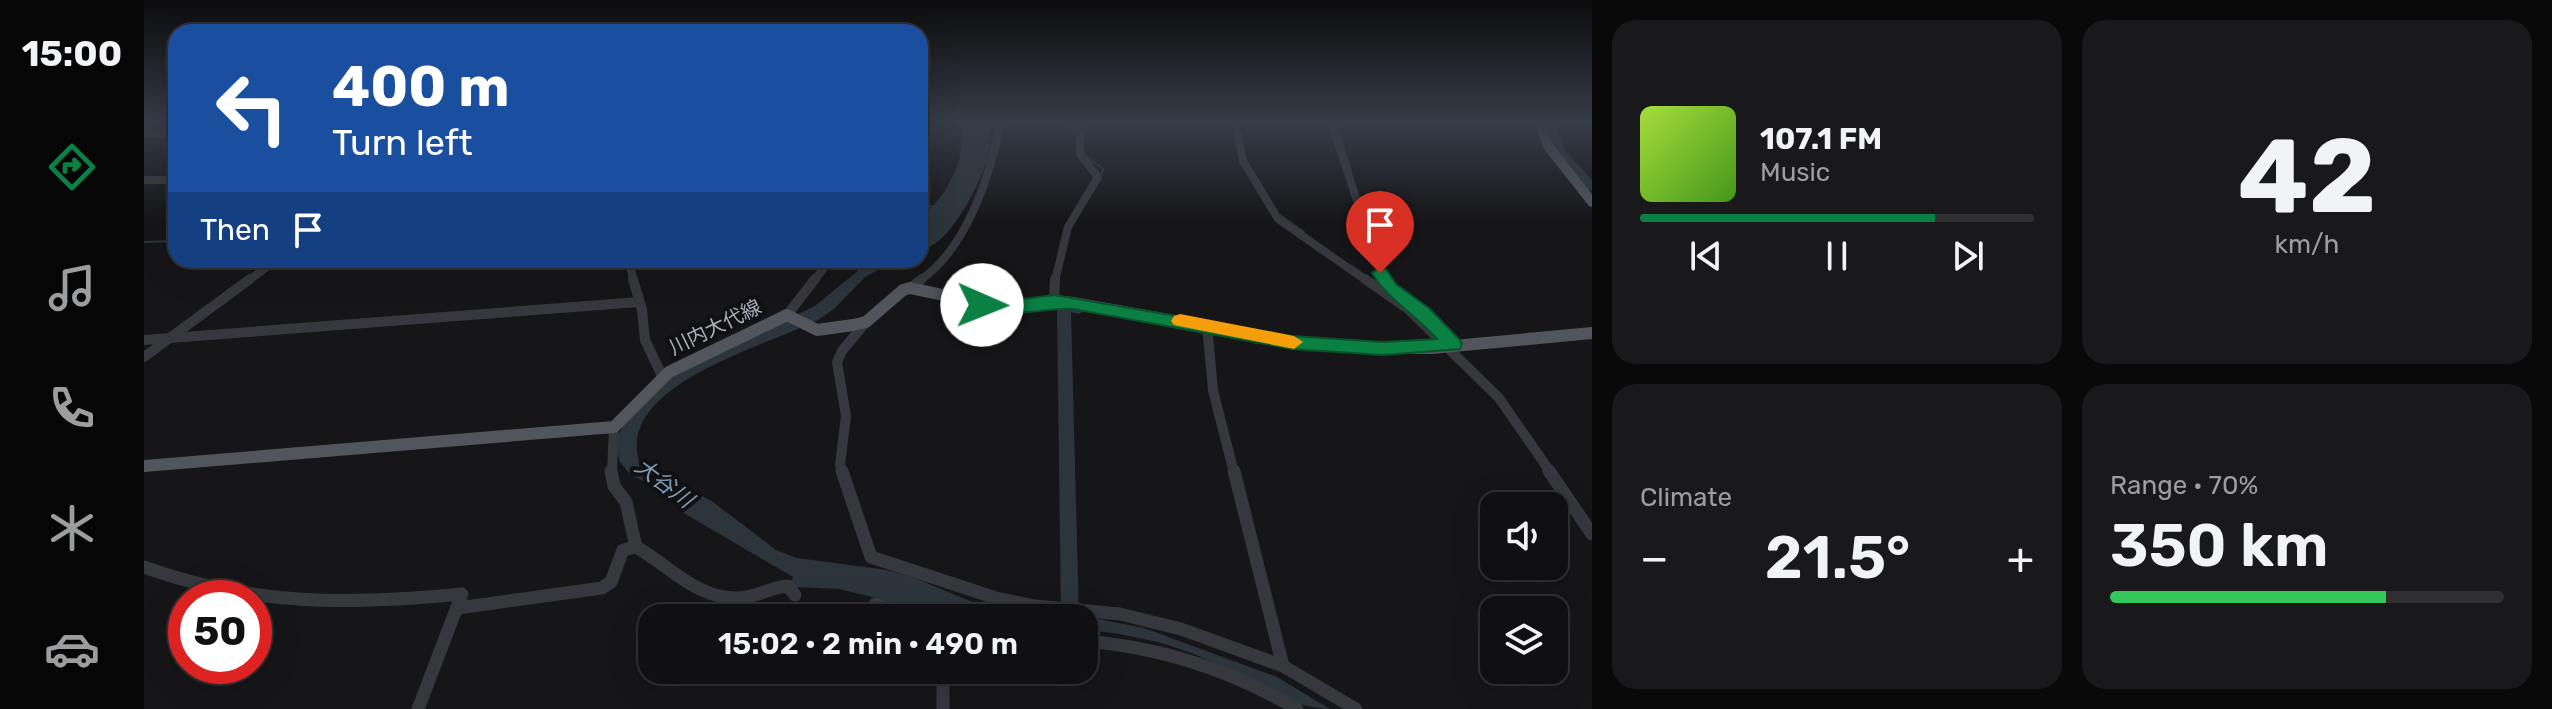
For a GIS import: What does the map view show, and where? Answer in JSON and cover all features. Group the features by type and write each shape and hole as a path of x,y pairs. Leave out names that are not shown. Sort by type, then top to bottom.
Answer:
{"main road":[{"path":"1556,156 1592,202"},
{"path":"866,322 903,290 910,288 999,307 1054,301 1292,342 1383,348 1449,347 1592,333"},
{"name":"川内大代線","path":"613,432 663,378 687,362 789,316 817,330 866,322"},
{"path":"144,466 586,427 613,432"}],"street":[{"path":"910,288 928,276 968,223 991,173 994,156"},
{"path":"1054,301 1055,269 1061,249 1078,206 1098,177 1095,168 1081,156"},
{"path":"1242,156 1278,219 1408,309 1507,406 1592,534"},
{"path":"1342,156 1382,277 1424,313 1449,347"},
{"path":"144,180 168,180"},
{"path":"144,357 265,268"},
{"path":"630,268 645,340 663,378"},
{"path":"789,316 824,268"},
{"path":"144,340 639,302"},
{"path":"866,322 842,351 837,362 846,416 840,465 871,557 996,598 1156,622 1283,666 1356,709"},
{"path":"1207,325 1213,390 1283,666"},
{"path":"613,432 611,470 614,486 626,502 636,547 674,576 720,594 745,597 776,586 788,586 795,595"},
{"path":"458,608 550,594 595,591 611,582 623,550 636,547"},
{"path":"144,567 183,583 249,597 349,604 462,594 418,709"},
{"path":"1098,642 1121,643 1169,655 1276,695 1297,709"},
{"path":"943,684 943,709"}],"water":[{"path":"960,156 988,156 961,214 941,239 928,247 928,212 945,191"},
{"name":"大谷川","path":"861,268 881,268 864,278 834,309 818,320 701,371 673,389 651,410 638,434 639,461 713,502 776,550 797,558 887,570 982,604 901,604 839,589 795,587 791,584 793,577 682,512 683,502 630,474 620,462 617,451 617,437 623,426 669,378 815,306"},
{"path":"1098,619 1144,628 1277,677 1330,709 1314,708 1284,698 1180,649 1098,632"}],"waterway":[{"path":"1346,156 1351,170"},
{"path":"1565,156 1592,187"},
{"path":"1087,157 1103,169 1100,180"},
{"path":"928,206 934,207"},
{"path":"1280,215 1304,232"},
{"path":"144,242 168,241"},
{"path":"1382,263 1385,275"},
{"path":"1352,266 1366,276"},
{"path":"1070,604 1064,306 1079,309"}],"slow traffic":[{"path":"1180,321 1294,342"}],"route":[{"path":"982,305 1009,307 1054,301 1073,303 1292,342 1383,348 1432,348 1453,344 1424,313 1390,288 1380,273"}]}
